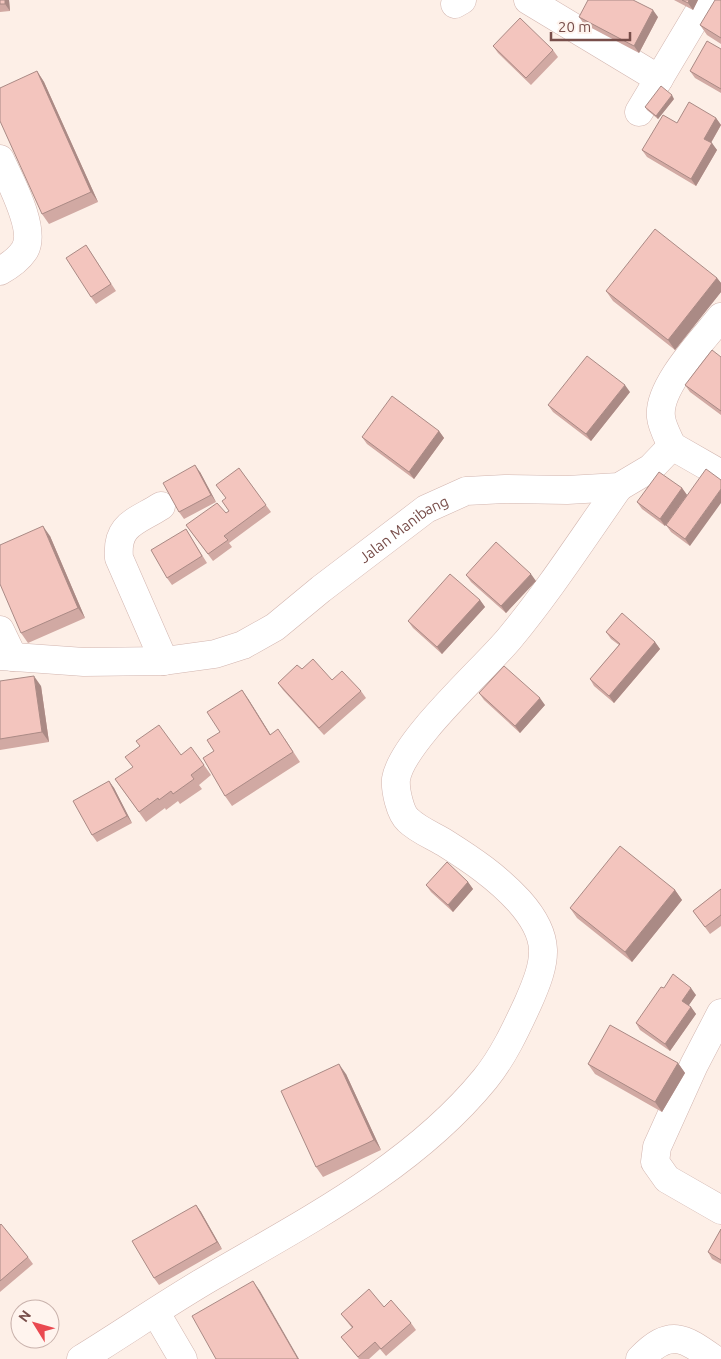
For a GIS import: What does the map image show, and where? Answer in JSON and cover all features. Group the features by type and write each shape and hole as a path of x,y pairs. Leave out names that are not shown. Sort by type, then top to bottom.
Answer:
{"street":[{"path":"528,0 659,79"},
{"path":"639,112 706,0"},
{"path":"0,160 21,206 28,233 25,250 0,272"},
{"path":"721,317 676,375 662,400 661,417 672,446 721,474"},
{"name":"Jalan Manibang","path":"7,656 84,662 164,661 214,654 243,645 275,627 320,589 426,509 466,491 505,489 567,490 619,487 651,468 672,446"},
{"path":"81,1359 209,1278 324,1213 401,1158 451,1117 487,1077 515,1033 542,966 544,949 540,927 518,900 486,870 406,819 399,801 396,781 402,762 417,741 514,632 548,589 619,487"},
{"path":"161,506 123,530 118,543 119,558 164,661"},
{"path":"0,630 7,656"},
{"path":"721,1013 694,1065 657,1147 655,1162 667,1179 721,1210"},
{"path":"156,1313 183,1359"},
{"path":"640,1359 651,1348 670,1338 688,1341 714,1359"}],"building":[{"path":"0,0 5,0 5,4 0,4"},
{"path":"588,0 633,0 653,10 634,46 579,17"},
{"path":"715,0 721,0 721,38 700,25"},
{"path":"520,18 553,50 526,78 493,46"},
{"path":"707,41 721,49 721,89 690,71"},
{"path":"37,71 91,192 42,214 0,121 0,88"},
{"path":"661,86 672,95 656,116 645,107"},
{"path":"689,102 716,118 704,139 712,143 691,179 642,150 663,115 677,123"},
{"path":"655,229 717,278 668,340 606,291"},
{"path":"86,245 111,284 91,297 66,258"},
{"path":"712,350 721,357 721,411 685,385"},
{"path":"587,356 625,385 586,434 548,405"},
{"path":"392,396 439,431 409,472 362,437"},
{"path":"195,465 211,495 179,512 163,483"},
{"path":"239,468 266,505 224,536 228,540 208,554 186,525 217,503 226,513 229,511 222,501 226,498 216,485"},
{"path":"706,469 721,480 721,489 685,539 666,525"},
{"path":"659,472 682,488 660,519 637,502"},
{"path":"43,526 78,608 21,633 0,584 0,545"},
{"path":"186,529 202,556 167,578 151,550"},
{"path":"496,542 531,574 501,606 466,575"},
{"path":"450,574 480,600 437,647 408,621"},
{"path":"622,613 655,642 609,696 590,679 620,644 606,632"},
{"path":"313,659 332,680 342,671 361,691 319,728 278,683 297,665 302,669"},
{"path":"504,666 540,698 515,726 479,693"},
{"path":"34,676 42,732 0,739 0,681"},
{"path":"242,690 270,735 278,729 293,752 225,796 203,758 214,751 207,740 220,732 207,712"},
{"path":"159,725 181,755 191,747 204,765 191,775 194,779 173,794 171,791 159,800 158,798 139,812 115,779 133,767 125,757 140,746 136,741"},
{"path":"109,781 127,816 92,835 73,801"},
{"path":"620,846 675,890 625,952 570,908"},
{"path":"447,862 468,882 448,905 426,885"},
{"path":"721,889 721,915 705,927 693,911"},
{"path":"673,974 691,988 682,1001 691,1007 665,1044 636,1023 661,987 664,988"},
{"path":"610,1025 678,1063 655,1102 588,1064"},
{"path":"339,1064 374,1140 316,1167 281,1091"},
{"path":"196,1205 217,1242 154,1278 132,1241"},
{"path":"0,1225 28,1257 0,1281"},
{"path":"721,1229 721,1260 708,1252"},
{"path":"253,1281 298,1359 216,1359 192,1316"},
{"path":"369,1289 384,1307 391,1300 411,1323 381,1349 375,1342 358,1357 341,1337 353,1327 341,1314"}]}
